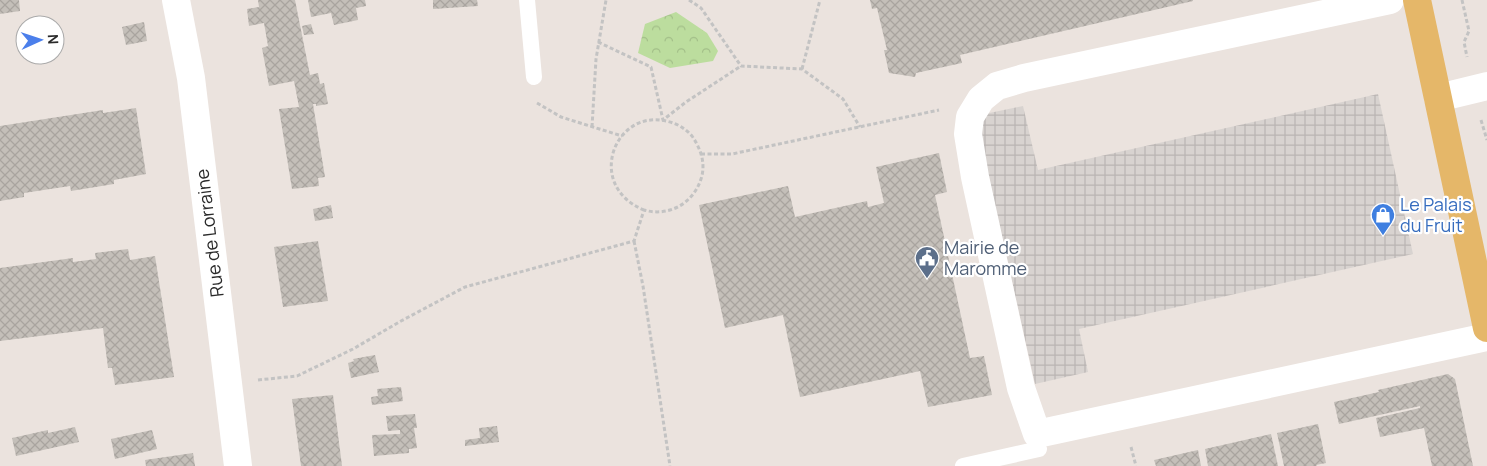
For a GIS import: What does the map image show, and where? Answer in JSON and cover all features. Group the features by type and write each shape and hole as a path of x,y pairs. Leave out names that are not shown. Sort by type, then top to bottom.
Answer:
{"main road":[{"path":"1417,0 1487,328"}],"street":[{"name":"Rue de Lorraine","path":"176,0 191,78 238,466"},
{"path":"1390,0 1024,78 997,86 981,99 970,118 968,134 975,177 1021,388 1037,434 1487,336"},
{"path":"1438,98 1487,86"}],"lane":[{"path":"527,0 534,77"},
{"path":"962,466 1039,449"}],"path":[{"path":"592,127 596,59 606,0"},
{"path":"689,0 701,8 741,66"},
{"path":"802,69 820,0"},
{"path":"1462,0 1469,32"},
{"path":"598,42 651,67 663,120"},
{"path":"663,120 686,102 741,66 802,69 843,99 860,127"},
{"path":"534,77 537,104 561,117 622,136"},
{"path":"701,154 732,154 981,99"},
{"path":"652,120 663,120 673,123 689,133 697,143 704,167 701,180 689,200 668,211 654,213 633,206 624,198 613,179 611,168 612,156 622,136 634,126 652,120"},
{"path":"644,210 634,242 643,286 670,466"},
{"path":"228,383 297,376 354,349 401,321 465,287 634,242"}],"green space":[{"path":"676,12 707,33 718,51 713,61 670,68 638,53 645,24"}],"shaded area":[{"path":"1378,94 1413,254 1079,329 1088,372 1035,384 975,116 1023,106 1038,170"}],"building":[{"path":"0,0 19,0 20,11 0,14"},
{"path":"258,0 295,0 310,75 318,73 320,84 324,83 328,104 316,106 316,104 313,104 325,177 318,178 319,186 292,189 279,109 299,107 294,81 269,86 262,48 268,46 264,23 249,26 247,9 259,7"},
{"path":"308,0 365,0 366,6 356,8 358,20 334,25 331,13 311,17"},
{"path":"433,0 477,0 478,6 433,9"},
{"path":"870,0 1193,1 960,55 962,63 916,73 915,77 889,73 884,50 887,50 877,8 872,9"},
{"path":"144,22 147,41 126,45 122,27"},
{"path":"311,24 314,34 304,35 302,26"},
{"path":"136,108 146,174 114,180 114,184 71,191 70,186 24,193 24,197 0,201 0,126 103,110 103,113"},
{"path":"939,153 947,192 935,195 970,358 984,356 992,395 928,407 920,371 800,397 783,315 725,328 699,205 788,186 795,217 867,201 868,207 884,203 876,167"},
{"path":"331,205 333,218 315,221 313,209"},
{"path":"318,241 328,301 283,307 274,247"},
{"path":"128,249 130,260 155,256 174,377 115,385 112,368 108,368 103,328 0,341 0,268 73,258 73,262 96,259 95,253"},
{"path":"375,355 379,372 351,378 348,363 354,361 353,359"},
{"path":"1448,374 1455,379 1473,466 1432,466 1424,428 1380,437 1376,418 1420,408 1420,406 1339,424 1334,402"},
{"path":"401,387 403,401 372,405 371,397 378,396 377,389"},
{"path":"333,395 342,466 301,466 292,399"},
{"path":"415,414 417,428 414,428 417,448 409,449 409,453 374,456 372,435 400,434 400,430 388,431 386,416"},
{"path":"1318,424 1326,463 1317,466 1284,466 1277,433"},
{"path":"497,426 499,442 465,446 465,440 480,438 479,428"},
{"path":"75,427 79,442 16,456 12,438 48,430 48,433"},
{"path":"152,430 157,449 115,459 111,439"},
{"path":"1271,434 1278,466 1208,466 1205,449"},
{"path":"1198,450 1201,466 1156,466 1154,460"},
{"path":"193,453 195,466 146,466 145,460"}],"place":[{"name":"Le Palais du Fruit","path":"1383,236"},
{"name":"Mairie de Maromme","path":"927,279"}]}
